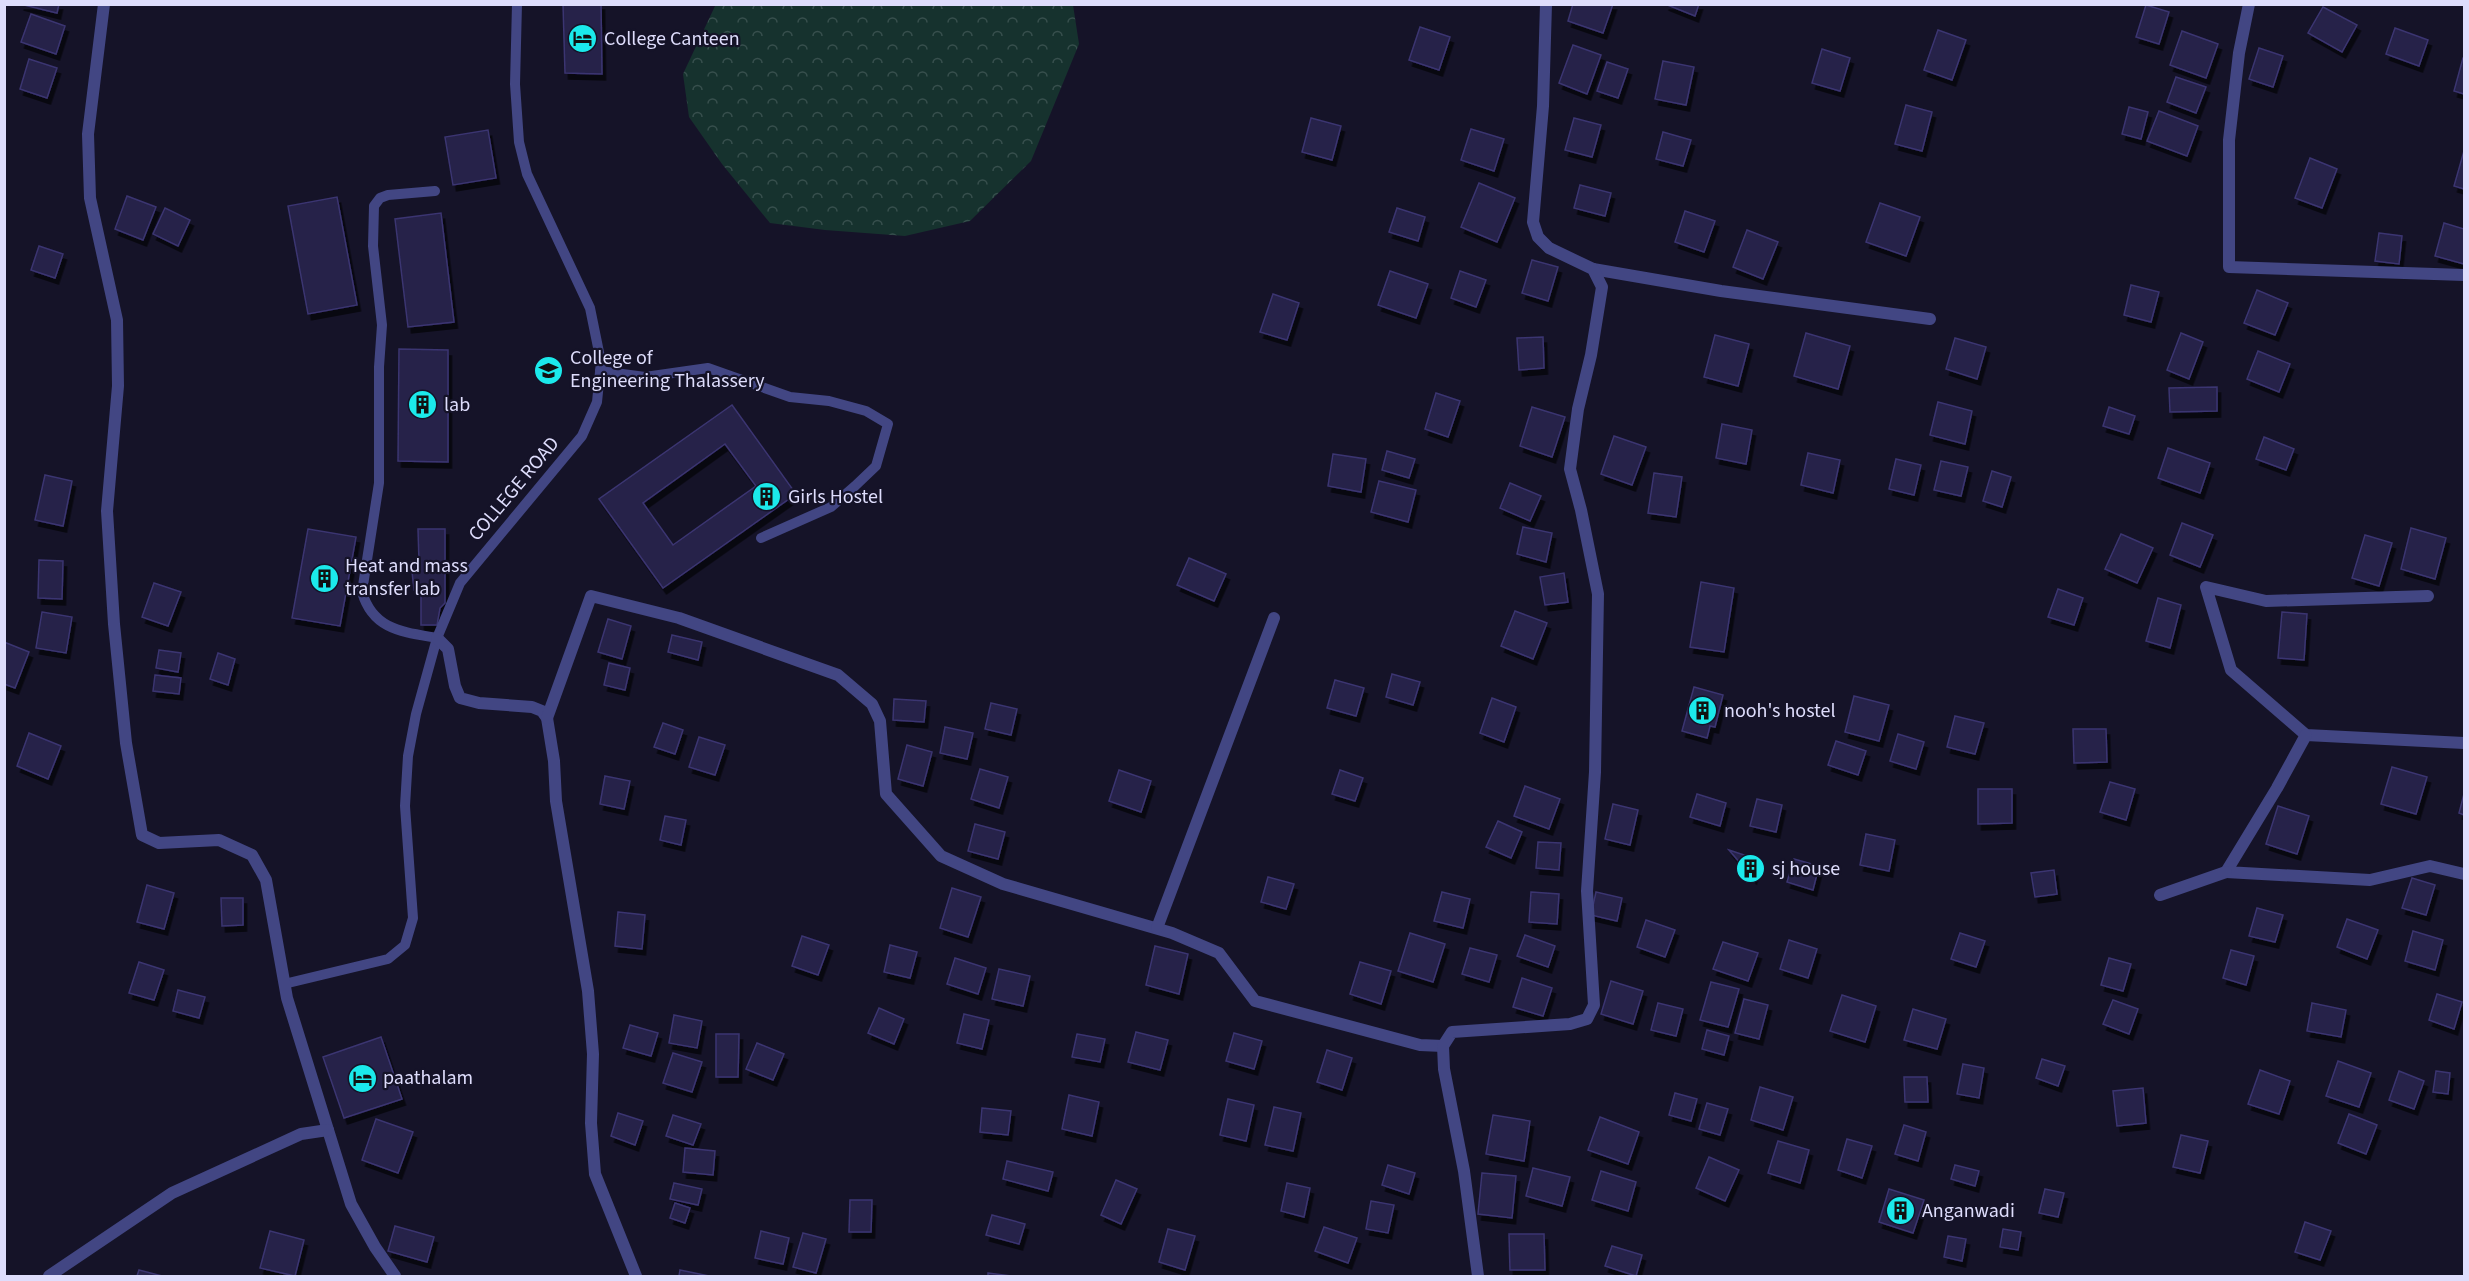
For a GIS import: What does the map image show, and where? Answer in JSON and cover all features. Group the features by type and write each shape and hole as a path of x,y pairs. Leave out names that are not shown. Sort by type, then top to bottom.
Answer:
{"street":[{"path":"105,4 88,134 90,198 117,320 118,386 106,511 126,743 142,835 159,843 219,840 252,855 266,880 284,984 351,1204 375,1247 395,1276"},
{"path":"1546,4 1543,106 1533,222 1538,237 1549,248 1593,269 1721,291 1930,319"},
{"path":"2249,4 2239,53 2229,140 2229,267 2464,275"},
{"path":"1478,1276 1464,1172 1444,1069 1443,1046 1452,1032 1570,1024 1587,1019 1594,1005 1587,891 1595,772 1598,594 1570,469 1578,409 1591,355 1602,287 1593,269"},
{"path":"2428,596 2266,600 2206,587 2231,670 2306,735 2464,743"},
{"path":"547,718 591,596 679,618 838,675 872,704 880,721 886,794 941,856 1003,884 1157,928 1219,953 1255,1001 1420,1045 1443,1046"},
{"path":"1157,928 1274,618"},
{"path":"437,638 448,649 455,686 460,698 479,704 532,707 542,711 547,718 554,761 556,801 588,991 593,1054 591,1124 595,1174 636,1276"},
{"path":"2226,872 2306,735"},
{"path":"2160,895 2226,872 2370,880 2430,866 2464,874"},
{"path":"49,1276 172,1193 301,1134 328,1130"}],"lane":[{"name":"COLLEGE ROAD","path":"284,984 388,959 405,945 413,918 405,806 408,756 416,714 437,638 460,583 582,436 597,402 601,362 590,308 527,174 519,142 515,84 517,4"},
{"path":"435,191 388,195 380,198 374,206 373,246 382,325 379,367 379,483 362,592 366,609 379,621 397,630 437,638"},
{"path":"600,370 645,377 708,368 790,397 829,401 866,411 888,424 876,466 847,493 831,507 761,538"}],"green space":[{"path":"716,4 1073,5 1079,44 1031,161 970,221 905,236 825,230 770,223 722,164 689,117 683,74"}],"building":[{"path":"20,4 59,4 57,13"},
{"name":"College Canteen","path":"563,4 601,4 602,74 565,73"},
{"path":"1573,4 1613,4 1603,33 1568,21"},
{"path":"1665,4 1699,4 1695,16"},
{"path":"2146,5 2169,12 2159,44 2136,37"},
{"path":"2323,7 2357,25 2342,52 2308,33"},
{"path":"31,14 65,26 56,54 21,42"},
{"path":"1420,27 1450,37 1439,70 1409,60"},
{"path":"2395,28 2428,40 2419,66 2386,54"},
{"path":"1938,30 1966,40 1952,80 1924,70"},
{"path":"2182,31 2218,44 2206,78 2170,65"},
{"path":"1573,45 1601,55 1587,94 1559,83"},
{"path":"2259,48 2283,56 2273,87 2249,79"},
{"path":"1822,49 1850,58 1840,91 1812,83"},
{"path":"2464,58 2464,94 2454,91"},
{"path":"29,59 57,68 47,98 20,89"},
{"path":"1663,61 1694,67 1686,105 1655,99"},
{"path":"1607,62 1628,69 1618,98 1597,91"},
{"path":"2176,77 2206,87 2196,113 2167,102"},
{"path":"1906,105 1932,112 1922,151 1895,144"},
{"path":"2129,107 2148,112 2141,139 2122,134"},
{"path":"2159,111 2198,126 2187,156 2147,141"},
{"path":"1311,118 1341,126 1332,160 1302,152"},
{"path":"1574,118 1601,125 1592,157 1565,150"},
{"path":"1471,129 1504,139 1494,171 1461,160"},
{"path":"488,130 496,178 453,185 445,137"},
{"path":"1663,132 1691,140 1683,166 1656,159"},
{"path":"2464,151 2464,189 2454,186"},
{"path":"2310,158 2337,169 2322,208 2295,198"},
{"path":"1479,183 1515,198 1497,242 1461,227"},
{"path":"1580,185 1611,193 1605,216 1574,208"},
{"path":"127,196 156,207 143,240 115,229"},
{"path":"337,197 357,305 308,314 288,206"},
{"path":"1880,203 1920,217 1906,256 1866,242"},
{"path":"165,208 190,220 178,246 153,234"},
{"path":"1397,208 1425,217 1418,241 1389,232"},
{"path":"1685,211 1715,221 1704,252 1675,242"},
{"path":"441,213 454,322 408,327 395,219"},
{"path":"2444,223 2464,229 2464,264 2435,256"},
{"path":"1747,230 1778,242 1763,279 1733,267"},
{"path":"2379,233 2402,236 2399,264 2375,261"},
{"path":"39,246 63,254 55,278 31,270"},
{"path":"1532,260 1558,267 1548,301 1522,293"},
{"path":"1390,271 1428,284 1416,318 1378,305"},
{"path":"1460,271 1486,280 1476,307 1451,298"},
{"path":"2131,285 2159,292 2151,322 2124,315"},
{"path":"2257,290 2288,303 2275,335 2244,323"},
{"path":"1273,294 1299,303 1287,340 1260,332"},
{"path":"1806,333 1850,346 1838,389 1794,376"},
{"path":"2181,333 2203,342 2189,379 2167,370"},
{"path":"1715,335 1749,344 1738,386 1704,377"},
{"path":"1543,337 1544,368 1519,370 1517,338"},
{"path":"1955,338 1986,347 1977,379 1946,369"},
{"name":"lab","path":"399,349 448,350 448,462 398,461"},
{"path":"2258,351 2290,364 2279,392 2247,379"},
{"path":"2217,387 2217,411 2170,412 2169,388"},
{"path":"1436,393 1460,401 1448,437 1425,429"},
{"path":"1938,402 1972,411 1965,444 1930,435"},
{"name":"Girls Hostel","path":"732,405 796,494 663,588 599,499","holes":["725,444 756,486 673,545 643,503"]},
{"path":"1532,407 1565,417 1552,457 1520,446"},
{"path":"2109,407 2135,416 2129,434 2103,426"},
{"path":"1722,424 1752,430 1746,464 1716,458"},
{"path":"1614,436 1646,447 1632,485 1601,474"},
{"path":"2264,437 2294,449 2286,470 2256,459"},
{"path":"2168,448 2210,463 2200,493 2158,478"},
{"path":"1387,451 1415,459 1409,478 1382,470"},
{"path":"1808,453 1840,460 1833,493 1801,485"},
{"path":"1333,454 1366,459 1361,492 1328,486"},
{"path":"1896,459 1921,465 1914,495 1889,489"},
{"path":"1941,461 1968,467 1961,496 1934,490"},
{"path":"1992,471 2011,477 2002,507 1983,501"},
{"path":"1654,473 1682,477 1676,517 1648,513"},
{"path":"45,475 72,481 63,526 35,520"},
{"path":"1379,481 1416,490 1408,522 1371,512"},
{"path":"1510,483 1541,496 1530,521 1500,508"},
{"path":"2182,523 2213,535 2200,567 2170,555"},
{"path":"1523,527 1552,533 1546,562 1517,554"},
{"path":"2411,528 2446,538 2435,579 2401,569"},
{"name":"Heat and mass transfer lab","path":"308,529 356,537 340,626 292,618"},
{"path":"418,529 445,529 445,603 440,608 437,625 421,625 421,590 414,590 411,562 419,561"},
{"path":"2121,534 2153,548 2137,583 2105,569"},
{"path":"2365,535 2392,543 2379,586 2352,578"},
{"path":"1189,558 1226,574 1214,601 1177,585"},
{"path":"39,560 63,561 62,599 38,598"},
{"path":"1564,573 1568,602 1545,605 1540,577"},
{"path":"1701,582 1734,588 1724,652 1690,647"},
{"path":"154,583 181,592 168,626 142,617"},
{"path":"2058,589 2083,598 2074,625 2048,617"},
{"path":"2158,598 2181,605 2170,648 2146,641"},
{"path":"1515,611 1547,623 1533,659 1501,646"},
{"path":"42,612 72,617 66,653 36,648"},
{"path":"2282,612 2307,614 2304,660 2278,658"},
{"path":"608,619 631,626 622,659 598,652"},
{"path":"672,635 702,642 698,660 668,652"},
{"path":"4,642 29,652 15,688 4,684"},
{"path":"159,650 181,653 178,672 156,668"},
{"path":"218,653 235,659 228,685 210,679"},
{"path":"609,663 630,668 625,690 604,685"},
{"path":"1392,674 1420,682 1413,705 1386,697"},
{"path":"155,675 181,678 179,694 153,691"},
{"path":"1335,680 1364,688 1356,716 1327,708"},
{"name":"nooh's hostel","path":"1694,687 1723,695 1715,727 1710,726 1707,738 1682,731"},
{"path":"1854,696 1889,705 1879,741 1845,732"},
{"path":"1492,698 1516,707 1504,742 1480,733"},
{"path":"894,699 926,701 924,722 893,720"},
{"path":"991,703 1017,709 1011,735 985,729"},
{"path":"1955,716 1984,723 1975,754 1947,747"},
{"path":"663,723 683,730 675,754 654,747"},
{"path":"945,727 973,733 967,759 940,753"},
{"path":"2073,729 2106,729 2107,762 2074,763"},
{"path":"29,733 61,746 48,779 17,766"},
{"path":"1898,734 1924,742 1916,769 1890,761"},
{"path":"699,737 725,745 715,775 689,767"},
{"path":"1836,741 1866,751 1858,775 1828,765"},
{"path":"907,745 932,752 923,786 898,779"},
{"path":"2392,767 2427,777 2416,814 2381,804"},
{"path":"980,769 1008,777 999,808 971,799"},
{"path":"1119,770 1151,781 1141,812 1109,801"},
{"path":"1340,770 1363,778 1355,801 1332,794"},
{"path":"605,776 630,781 624,809 600,804"},
{"path":"2110,782 2135,789 2126,820 2100,812"},
{"path":"1525,786 1560,799 1549,829 1514,816"},
{"path":"1978,789 2012,789 2012,823 1978,824"},
{"path":"1697,794 1726,803 1720,826 1690,817"},
{"path":"2464,794 2464,815 2459,813"},
{"path":"1757,799 1782,805 1776,832 1750,826"},
{"path":"1613,804 1638,810 1630,845 1605,839"},
{"path":"2278,806 2309,816 2297,854 2266,844"},
{"path":"665,816 686,820 681,845 660,840"},
{"path":"1498,821 1522,832 1511,858 1486,847"},
{"path":"975,824 1005,832 998,859 968,851"},
{"path":"1866,834 1895,840 1889,871 1860,865"},
{"path":"1538,842 1561,843 1559,870 1536,868"},
{"name":"sj house","path":"1729,850 1759,860 1753,878"},
{"path":"1794,859 1819,866 1813,890 1787,882"},
{"path":"2054,870 2057,894 2035,897 2031,873"},
{"path":"1268,877 1294,884 1286,909 1261,902"},
{"path":"2412,878 2435,885 2426,915 2402,908"},
{"path":"147,885 174,893 164,929 137,922"},
{"path":"952,888 981,897 968,937 940,928"},
{"path":"1442,892 1470,899 1463,928 1434,921"},
{"path":"1531,892 1559,894 1557,924 1529,922"},
{"path":"1596,892 1622,898 1617,921 1591,915"},
{"path":"221,898 243,898 243,925 222,926"},
{"path":"2257,908 2283,915 2275,942 2249,936"},
{"path":"618,912 645,915 642,949 615,946"},
{"path":"2347,919 2378,930 2367,959 2337,947"},
{"path":"1646,920 1675,930 1665,957 1637,947"},
{"path":"2413,931 2443,940 2435,970 2405,961"},
{"path":"1410,933 1445,944 1433,982 1398,971"},
{"path":"1960,933 1985,941 1976,967 1951,959"},
{"path":"1525,935 1555,946 1548,967 1517,956"},
{"path":"802,936 829,945 818,975 792,966"},
{"path":"1789,940 1817,949 1808,978 1780,969"},
{"path":"1723,942 1758,953 1748,981 1713,969"},
{"path":"890,945 917,952 910,978 884,972"},
{"path":"1155,946 1188,954 1179,994 1146,985"},
{"path":"1470,948 1497,955 1489,982 1462,974"},
{"path":"2231,950 2254,956 2246,985 2223,978"},
{"path":"955,958 986,968 978,994 947,984"},
{"path":"2109,958 2131,964 2123,991 2101,985"},
{"path":"139,962 164,970 154,1000 129,993"},
{"path":"1360,962 1391,971 1381,1004 1350,994"},
{"path":"999,969 1030,976 1023,1006 992,999"},
{"path":"1522,978 1552,988 1543,1016 1513,1007"},
{"path":"1611,981 1643,991 1633,1024 1601,1014"},
{"path":"1711,982 1739,989 1728,1027 1700,1020"},
{"path":"178,990 205,997 199,1018 173,1011"},
{"path":"2437,994 2462,1002 2454,1029 2429,1020"},
{"path":"1842,995 1876,1006 1865,1042 1830,1031"},
{"path":"1744,999 1768,1005 1759,1039 1735,1033"},
{"path":"2113,1000 2138,1009 2129,1034 2103,1024"},
{"path":"1658,1003 1683,1009 1676,1036 1651,1030"},
{"path":"2312,1003 2346,1010 2341,1037 2307,1031"},
{"path":"879,1008 904,1019 894,1044 868,1033"},
{"path":"1913,1009 1946,1019 1937,1049 1904,1040"},
{"path":"964,1014 989,1020 982,1049 957,1043"},
{"path":"674,1015 702,1021 697,1048 669,1043"},
{"path":"630,1025 658,1033 651,1056 623,1048"},
{"path":"1707,1030 1729,1036 1724,1055 1702,1049"},
{"path":"1136,1032 1168,1040 1160,1070 1128,1062"},
{"path":"1234,1033 1262,1041 1254,1069 1226,1061"},
{"path":"716,1034 739,1034 738,1077 716,1077"},
{"path":"1077,1034 1105,1039 1100,1062 1072,1057"},
{"name":"paathalam","path":"381,1037 402,1099 344,1118 323,1057"},
{"path":"757,1043 784,1054 773,1080 746,1069"},
{"path":"1327,1050 1352,1058 1342,1090 1317,1082"},
{"path":"673,1053 702,1062 692,1092 663,1083"},
{"path":"2042,1059 2065,1066 2058,1086 2036,1078"},
{"path":"2338,1061 2371,1073 2359,1107 2326,1096"},
{"path":"1963,1064 1984,1068 1979,1098 1957,1094"},
{"path":"2260,1070 2290,1081 2279,1114 2248,1104"},
{"path":"2399,1071 2424,1081 2414,1109 2389,1100"},
{"path":"2436,1071 2450,1073 2448,1094 2433,1092"},
{"path":"1904,1077 1927,1077 1928,1102 1905,1102"},
{"path":"1760,1087 1793,1097 1783,1130 1751,1120"},
{"path":"2143,1088 2146,1123 2117,1126 2113,1091"},
{"path":"1675,1093 1697,1099 1691,1121 1669,1115"},
{"path":"1069,1095 1099,1102 1092,1136 1062,1129"},
{"path":"1228,1099 1254,1105 1246,1141 1220,1135"},
{"path":"1707,1103 1728,1109 1720,1135 1699,1129"},
{"path":"1274,1107 1301,1113 1293,1151 1265,1145"},
{"path":"982,1108 1011,1111 1008,1135 980,1132"},
{"path":"618,1113 643,1121 635,1145 611,1136"},
{"path":"2349,1114 2377,1125 2366,1154 2338,1143"},
{"path":"673,1115 701,1124 693,1145 666,1136"},
{"path":"1493,1115 1530,1121 1524,1161 1486,1154"},
{"path":"1600,1117 1639,1132 1628,1164 1588,1150"},
{"path":"376,1119 413,1132 398,1173 362,1160"},
{"path":"1904,1125 1926,1132 1918,1161 1895,1154"},
{"path":"2181,1135 2208,1141 2200,1173 2173,1167"},
{"path":"1847,1139 1872,1146 1862,1178 1838,1170"},
{"path":"1778,1141 1809,1150 1800,1183 1768,1173"},
{"path":"685,1148 715,1151 713,1175 683,1172"},
{"path":"1709,1157 1739,1170 1725,1201 1696,1188"},
{"path":"1007,1161 1053,1172 1048,1191 1003,1179"},
{"path":"1388,1165 1415,1173 1409,1194 1382,1185"},
{"path":"1955,1165 1979,1171 1975,1186 1951,1179"},
{"path":"1533,1168 1570,1177 1562,1206 1526,1196"},
{"path":"1601,1171 1636,1182 1628,1211 1592,1200"},
{"path":"1482,1173 1516,1176 1512,1218 1478,1214"},
{"path":"1116,1180 1137,1189 1121,1224 1101,1215"},
{"path":"674,1183 702,1189 698,1205 670,1199"},
{"path":"1287,1183 1310,1188 1304,1217 1281,1211"},
{"name":"Anganwadi","path":"1889,1189 1924,1200 1913,1233 1879,1222"},
{"path":"2045,1189 2064,1193 2058,1217 2039,1213"},
{"path":"850,1200 872,1200 871,1232 849,1232"},
{"path":"1371,1201 1394,1205 1388,1233 1366,1229"},
{"path":"675,1203 690,1208 685,1223 670,1218"},
{"path":"992,1215 1025,1224 1019,1244 986,1235"},
{"path":"2305,1222 2331,1231 2320,1260 2295,1252"},
{"path":"395,1226 434,1237 427,1262 388,1251"},
{"path":"1324,1227 1357,1238 1348,1263 1315,1251"},
{"path":"1168,1229 1195,1236 1185,1270 1159,1262"},
{"path":"2003,1229 2021,1232 2018,1250 2000,1247"},
{"path":"270,1231 304,1240 295,1276 260,1268"},
{"path":"761,1231 789,1238 783,1264 755,1258"},
{"path":"803,1233 826,1239 816,1273 793,1267"},
{"path":"1509,1234 1544,1234 1545,1270 1510,1270"},
{"path":"1948,1236 1966,1239 1962,1261 1944,1257"},
{"path":"1612,1246 1642,1255 1636,1276 1605,1266"},
{"path":"139,1270 162,1276 137,1276"},
{"path":"680,1270 709,1276 679,1276"},
{"path":"988,1273 1011,1276 988,1276"}],"place":[{"name":"College Canteen","path":"583,39"},
{"name":"College of Engineering Thalassery","path":"549,370"},
{"name":"lab","path":"423,405"},
{"name":"Girls Hostel","path":"767,497"},
{"name":"Heat and mass transfer lab","path":"324,578"},
{"name":"nooh's hostel","path":"1703,711"},
{"name":"sj house","path":"1751,869"},
{"name":"paathalam","path":"362,1078"},
{"name":"Anganwadi","path":"1901,1211"}]}
